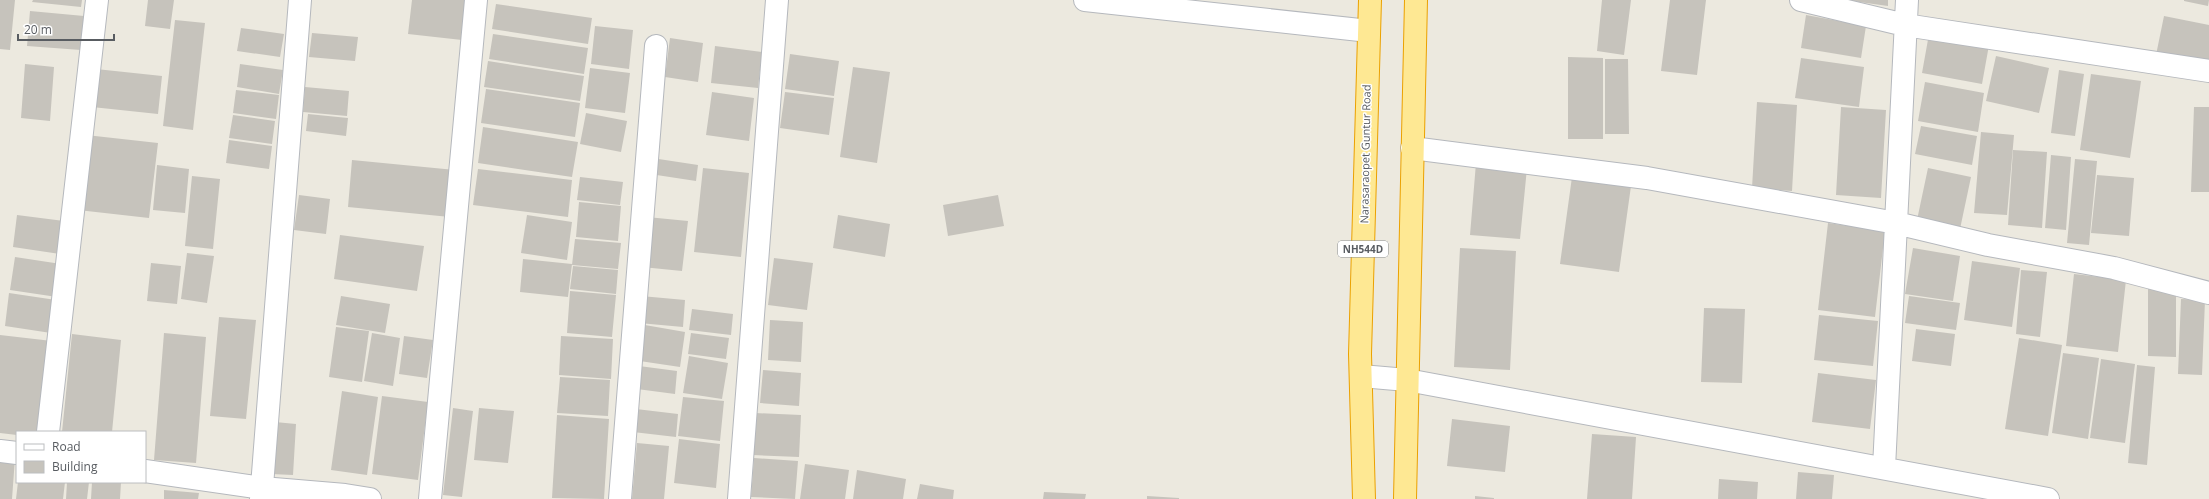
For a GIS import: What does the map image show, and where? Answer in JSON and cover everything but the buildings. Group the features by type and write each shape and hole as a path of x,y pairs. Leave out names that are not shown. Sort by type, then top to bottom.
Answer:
{"highway":[{"name":"Narasaraopet Guntur Road","path":"1364,499 1361,376 1370,0"},
{"path":"1405,499 1416,0"}],"street":[{"path":"48,431 97,0"},
{"path":"261,494 300,0"},
{"path":"430,499 476,0"},
{"path":"739,499 777,0"},
{"path":"1085,0 1369,31"},
{"path":"1801,0 1906,25 2209,71"},
{"path":"1884,468 1907,0"},
{"path":"620,499 656,46"},
{"path":"1412,148 1646,178 1896,223 1988,244 2114,268 2209,293"},
{"path":"1361,376 1407,380 2048,499"},
{"path":"0,451 16,453"},
{"path":"146,471 261,494 345,495 370,499"}]}
